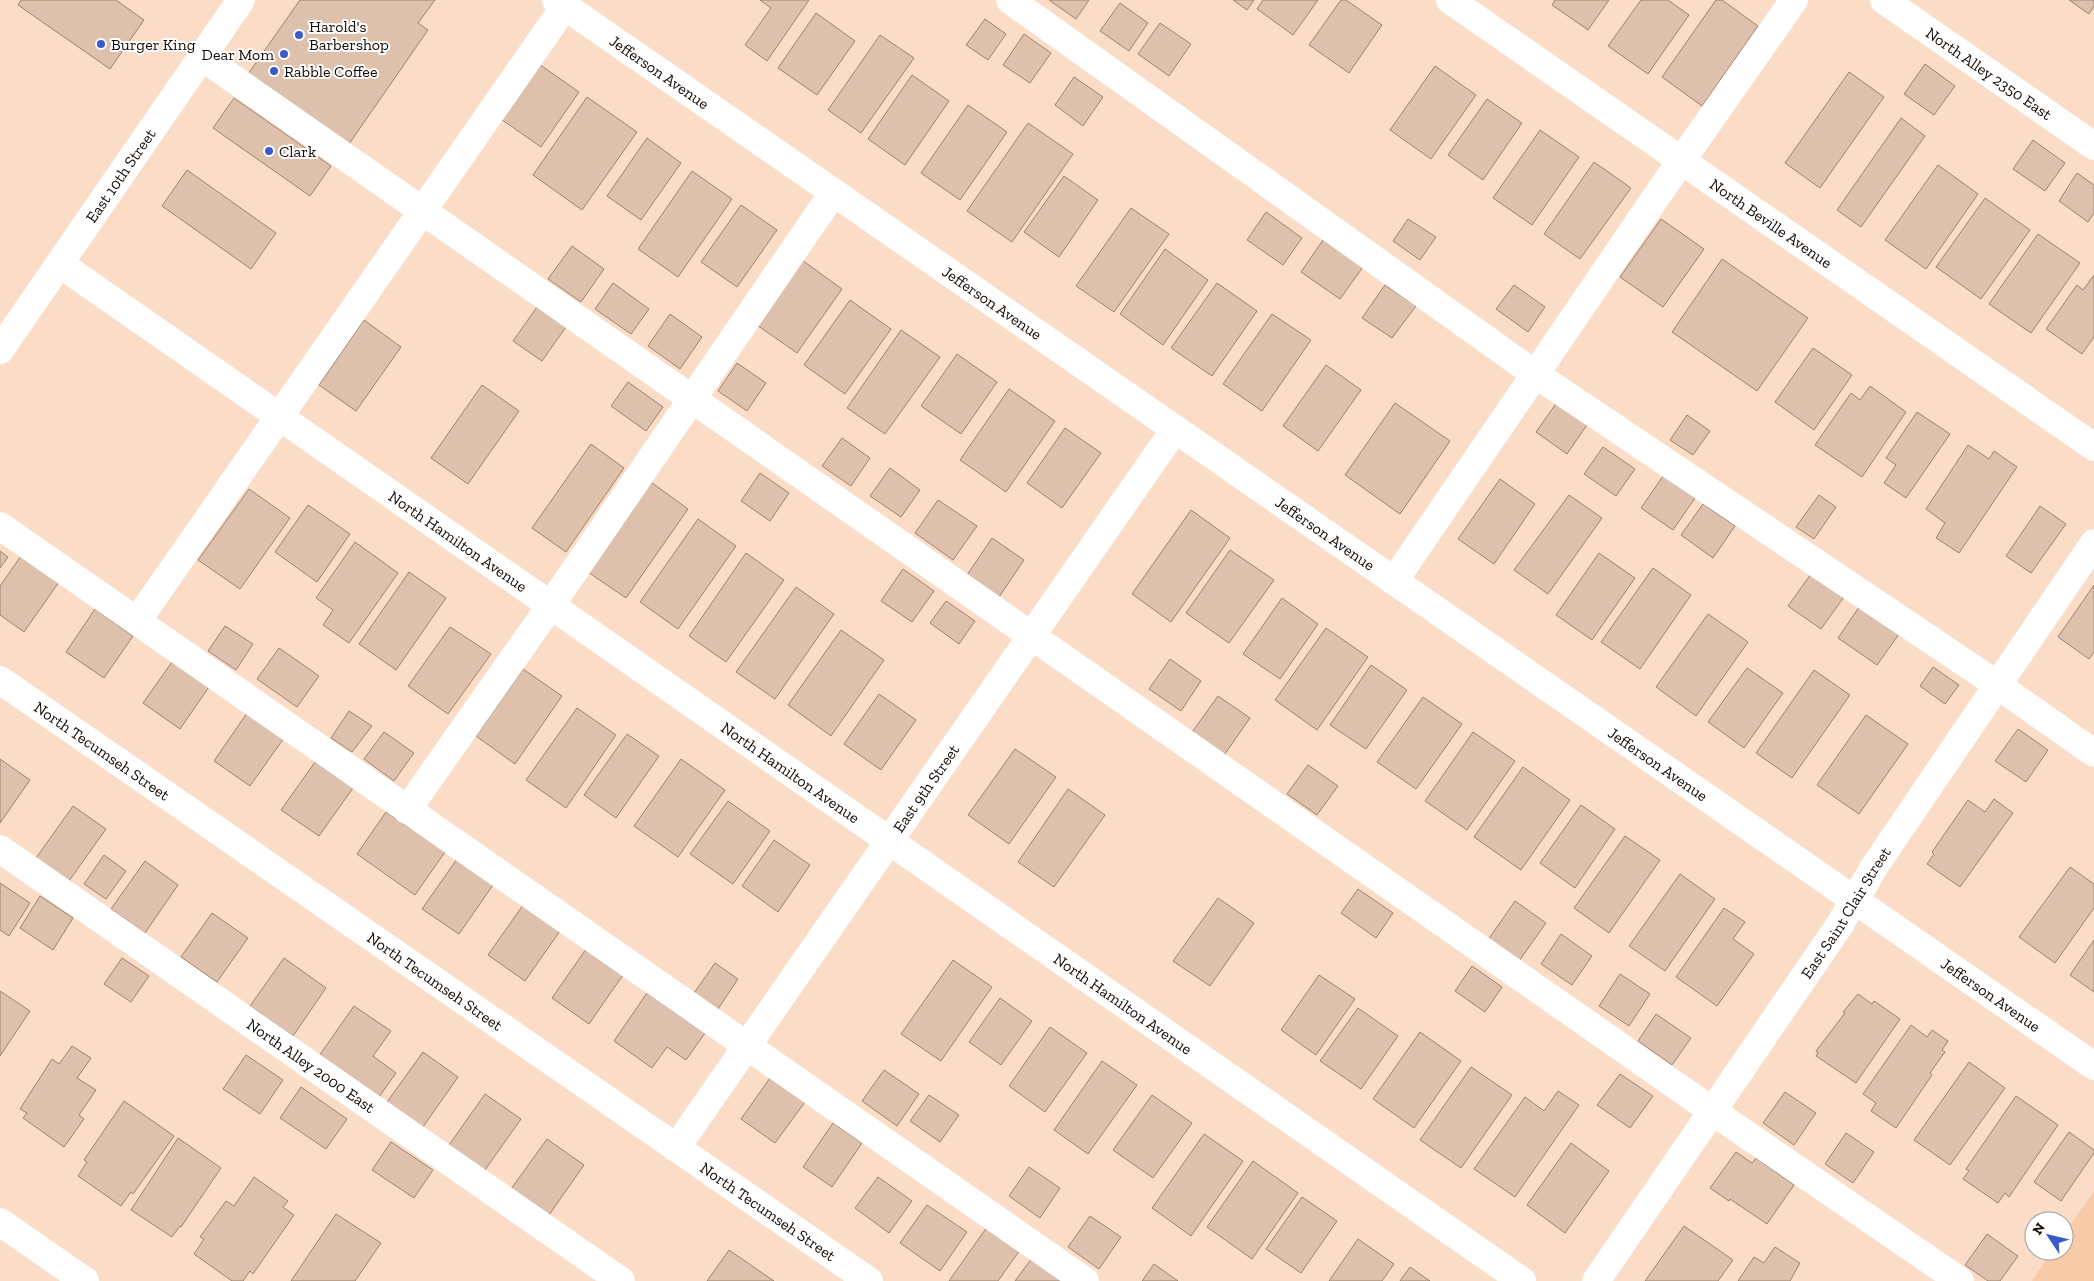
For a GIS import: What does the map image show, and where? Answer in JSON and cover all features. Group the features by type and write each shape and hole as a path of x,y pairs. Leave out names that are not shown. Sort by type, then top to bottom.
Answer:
{"street":[{"name":"East 10th Street","path":"1,348 241,0"},
{"path":"1010,0 1536,374 2094,752"},
{"name":"North Beville Avenue","path":"1450,0 2094,447"},
{"path":"1394,581 1794,0"},
{"name":"North Alley 2350 East","path":"1884,0 2094,146"},
{"path":"137,622 423,211 561,3"},
{"name":"Jefferson Avenue","path":"561,3 1853,901 2094,1066"},
{"path":"202,57 1960,1281"},
{"path":"407,810 551,605 834,193"},
{"name":"North Hamilton Avenue","path":"60,264 1522,1281"},
{"name":"East 9th Street","path":"676,1148 1175,429"},
{"path":"0,526 1086,1281"},
{"name":"East Saint Clair Street","path":"1596,1281 1841,923 1853,901 2094,543"},
{"name":"North Tecumseh Street","path":"0,680 870,1281"},
{"name":"North Alley 2000 East","path":"0,849 621,1281"},
{"path":"0,1222 85,1281"}],"shaded area":[{"path":"2094,1191 2094,1281 2032,1281 2045,1261 2074,1261 2074,1220"}],"building":[{"name":"Burger King","path":"21,0 116,0 144,20 110,69 18,5"},
{"path":"300,0 435,0 418,23 428,30 349,144 248,74"},
{"path":"760,0 809,0 767,61 745,45 771,8"},
{"path":"1049,0 1089,0 1076,19"},
{"path":"1233,0 1254,0 1247,10"},
{"path":"1263,0 1318,0 1293,35 1257,9"},
{"path":"1341,0 1346,0 1382,25 1349,73 1309,45"},
{"path":"1555,0 1609,0 1588,30 1552,5"},
{"path":"1641,0 1668,0 1689,15 1648,74 1608,46"},
{"path":"1716,0 1722,0 1758,26 1702,106 1662,77"},
{"path":"2069,0 2094,0 2094,6 2089,14"},
{"path":"1120,3 1148,23 1129,51 1100,31"},
{"path":"816,13 855,41 817,95 778,68"},
{"path":"985,19 1006,34 988,60 966,45"},
{"path":"1160,23 1191,44 1169,76 1138,54"},
{"path":"1024,34 1051,53 1030,83 1003,65"},
{"path":"880,35 914,58 861,133 828,110"},
{"path":"536,62 579,92 541,147 498,117"},
{"path":"1925,64 1955,86 1934,115 1904,94"},
{"path":"1435,66 1476,95 1431,159 1390,130"},
{"path":"1849,72 1884,97 1820,188 1785,163"},
{"path":"912,75 949,101 905,165 868,139"},
{"path":"1074,77 1103,97 1083,126 1055,105"},
{"path":"587,97 637,132 582,210 533,175"},
{"path":"234,98 331,166 310,196 213,128"},
{"path":"1487,99 1522,123 1483,180 1448,155"},
{"path":"968,105 1007,132 960,200 921,173"},
{"path":"1901,118 1925,136 1861,227 1837,210"},
{"path":"1028,123 1073,154 1012,242 967,211"},
{"path":"1540,130 1579,157 1532,225 1493,198"},
{"path":"647,138 681,163 641,220 607,196"},
{"path":"2033,140 2065,163 2045,191 2013,169"},
{"path":"1594,162 1631,188 1580,259 1544,234"},
{"path":"1938,165 1978,194 1926,269 1885,240"},
{"path":"187,170 276,233 251,269 162,206"},
{"path":"692,171 732,199 678,277 638,249"},
{"path":"2077,173 2094,185 2094,213 2088,222 2059,201"},
{"path":"1064,176 1098,200 1059,257 1024,232"},
{"path":"1985,198 2030,230 1981,299 1936,267"},
{"path":"741,205 777,230 737,287 701,262"},
{"path":"1131,208 1169,234 1114,312 1076,286"},
{"path":"1266,212 1302,238 1283,265 1247,240"},
{"path":"1408,219 1436,237 1420,260 1393,241"},
{"path":"1661,219 1704,249 1663,307 1620,277"},
{"path":"2038,234 2080,263 2031,333 1989,304"},
{"path":"1323,240 1363,267 1340,299 1301,272"},
{"path":"572,246 604,269 581,302 548,279"},
{"path":"1165,249 1208,280 1163,345 1120,314"},
{"path":"799,258 842,289 797,353 754,323"},
{"path":"1722,259 1808,318 1757,391 1672,332"},
{"path":"2094,275 2094,337 2082,354 2046,329 2077,285 2083,290"},
{"path":"613,283 649,309 631,334 595,309"},
{"path":"1217,283 1257,311 1212,376 1171,348"},
{"path":"1385,285 1416,306 1392,338 1362,318"},
{"path":"1514,285 1545,307 1528,332 1496,309"},
{"path":"850,300 891,329 845,394 804,365"},
{"path":"537,307 566,327 542,361 513,341"},
{"path":"670,314 702,337 680,369 648,346"},
{"path":"1272,314 1311,340 1262,411 1223,384"},
{"path":"364,320 401,347 356,411 319,385"},
{"path":"901,330 940,357 885,434 847,408"},
{"path":"1813,348 1852,375 1814,430 1775,402"},
{"path":"957,354 997,382 961,434 921,406"},
{"path":"737,363 766,383 747,411 718,391"},
{"path":"1326,365 1361,390 1318,451 1283,426"},
{"path":"628,382 663,407 646,431 611,406"},
{"path":"482,385 519,411 468,484 431,458"},
{"path":"1870,386 1906,412 1862,477 1815,445 1851,393 1860,400"},
{"path":"1009,389 1055,421 1006,492 960,460"},
{"path":"1560,398 1591,419 1567,454 1536,432"},
{"path":"1395,403 1450,441 1400,514 1345,475"},
{"path":"1917,412 1950,434 1906,498 1884,483 1896,465 1886,458"},
{"path":"1687,415 1710,431 1693,455 1670,440"},
{"path":"1065,428 1101,453 1062,508 1027,483"},
{"path":"842,438 870,458 851,486 822,466"},
{"path":"591,444 624,468 566,552 532,528"},
{"path":"1968,445 1989,459 1994,451 2017,467 1959,553 1936,538 1945,523 1926,509"},
{"path":"1603,447 1635,469 1616,496 1584,474"},
{"path":"890,468 920,490 901,517 870,496"},
{"path":"760,473 789,493 770,521 741,501"},
{"path":"1663,476 1695,498 1673,530 1641,508"},
{"path":"1500,479 1535,504 1494,564 1458,539"},
{"path":"648,480 688,509 626,598 585,570"},
{"path":"249,489 290,518 240,589 198,560"},
{"path":"1569,495 1602,518 1548,594 1514,570"},
{"path":"1819,495 1836,507 1814,539 1796,527"},
{"path":"938,500 977,526 953,560 915,533"},
{"path":"1703,504 1735,526 1713,558 1681,535"},
{"path":"308,505 350,534 317,582 275,552"},
{"path":"2040,506 2066,524 2031,573 2006,556"},
{"path":"1191,510 1230,538 1171,622 1132,594"},
{"path":"698,519 736,546 678,629 640,602"},
{"path":"992,538 1024,560 999,597 967,575"},
{"path":"355,542 398,573 349,643 323,625 333,610 316,598"},
{"path":"1230,550 1274,580 1229,643 1186,613"},
{"path":"0,551 8,557 0,568"},
{"path":"746,553 784,580 726,662 689,636"},
{"path":"1599,553 1635,578 1592,640 1556,615"},
{"path":"21,556 59,582 24,632 0,615 0,586"},
{"path":"1653,568 1691,595 1640,669 1601,642"},
{"path":"903,569 934,591 912,622 881,601"},
{"path":"409,572 446,598 396,670 359,644"},
{"path":"1811,574 1844,597 1821,629 1788,606"},
{"path":"2094,585 2094,652 2089,659 2058,637"},
{"path":"796,587 834,614 775,699 736,672"},
{"path":"1282,598 1318,624 1280,679 1243,654"},
{"path":"946,601 975,621 959,644 930,623"},
{"path":"1859,607 1899,634 1877,665 1838,638"},
{"path":"95,609 133,636 104,678 66,652"},
{"path":"1708,614 1748,642 1696,716 1656,687"},
{"path":"225,626 253,644 236,670 208,651"},
{"path":"450,627 491,654 448,714 408,686"},
{"path":"1326,628 1368,657 1317,730 1275,700"},
{"path":"841,630 884,660 831,736 788,705"},
{"path":"279,648 319,676 297,707 257,679"},
{"path":"1170,659 1201,681 1181,711 1149,689"},
{"path":"172,662 209,687 180,729 143,703"},
{"path":"1371,665 1407,690 1366,749 1330,725"},
{"path":"1933,667 1959,685 1945,704 1920,686"},
{"path":"1747,668 1783,693 1744,748 1708,722"},
{"path":"523,669 562,696 515,764 476,736"},
{"path":"1814,670 1850,695 1792,778 1756,753"},
{"path":"879,694 916,720 881,770 844,744"},
{"path":"1218,696 1250,718 1222,758 1190,735"},
{"path":"1423,697 1462,724 1416,789 1377,762"},
{"path":"577,708 616,735 566,808 526,780"},
{"path":"349,711 372,726 352,752 331,738"},
{"path":"247,713 284,738 250,786 214,761"},
{"path":"1866,715 1908,744 1859,814 1817,785"},
{"path":"2018,729 2048,750 2026,782 1995,761"},
{"path":"384,732 414,753 394,781 364,759"},
{"path":"1473,732 1515,761 1467,830 1425,801"},
{"path":"627,734 659,756 616,818 584,795"},
{"path":"1015,749 1056,777 1009,844 968,815"},
{"path":"0,759 30,780 0,823"},
{"path":"681,759 725,790 678,857 634,826"},
{"path":"315,762 353,788 319,836 281,810"},
{"path":"1308,765 1338,786 1317,815 1287,794"},
{"path":"1523,767 1570,800 1521,870 1474,837"},
{"path":"1068,789 1105,815 1054,887 1018,862"},
{"path":"1994,799 2013,813 1960,887 1927,864 1934,854 1932,852 1968,800 1985,812"},
{"path":"728,801 770,831 733,884 690,854"},
{"path":"1581,805 1615,829 1575,888 1540,863"},
{"path":"73,806 106,829 69,881 36,858"},
{"path":"386,812 445,852 415,895 357,854"},
{"path":"1625,836 1660,860 1609,933 1574,908"},
{"path":"774,840 810,865 778,912 742,886"},
{"path":"104,855 126,871 106,899 84,884"},
{"path":"457,859 493,885 459,934 422,909"},
{"path":"145,861 178,885 145,933 111,909"},
{"path":"2070,867 2094,884 2094,908 2055,963 2019,937"},
{"path":"1680,874 1715,899 1665,971 1629,946"},
{"path":"0,883 30,903 9,936 0,930"},
{"path":"1358,889 1393,913 1376,938 1341,913"},
{"path":"40,896 73,918 53,950 20,928"},
{"path":"1218,898 1254,923 1210,986 1173,961"},
{"path":"1515,901 1546,923 1519,961 1488,940"},
{"path":"523,905 560,931 525,981 488,955"},
{"path":"1724,908 1745,922 1733,939 1754,954 1717,1006 1676,977"},
{"path":"212,913 248,938 217,982 181,957"},
{"path":"1561,934 1592,956 1572,985 1541,964"},
{"path":"2094,940 2094,992 2070,975"},
{"path":"586,949 623,975 589,1024 552,998"},
{"path":"122,958 149,976 131,1002 104,984"},
{"path":"284,958 326,988 293,1036 250,1006"},
{"path":"953,960 992,987 941,1061 901,1034"},
{"path":"715,963 738,979 716,1012 692,996"},
{"path":"1472,966 1502,987 1485,1012 1455,991"},
{"path":"1620,974 1650,994 1629,1026 1599,1006"},
{"path":"1319,975 1355,999 1316,1055 1281,1030"},
{"path":"0,991 30,1011 0,1056"},
{"path":"647,993 705,1033 686,1060 667,1047 652,1068 614,1041"},
{"path":"1858,994 1872,1004 1874,1001 1900,1019 1856,1083 1816,1056 1818,1052 1816,1051"},
{"path":"1000,998 1032,1021 1001,1065 969,1042"},
{"path":"354,1006 391,1031 373,1056 396,1073 379,1097 319,1056"},
{"path":"1358,1008 1398,1036 1361,1089 1320,1061"},
{"path":"1656,1014 1691,1038 1672,1065 1638,1041"},
{"path":"1911,1025 1927,1037 1932,1030 1948,1041 1942,1050 1945,1052 1930,1073 1932,1075 1896,1128 1871,1111 1876,1103 1863,1094"},
{"path":"1050,1027 1087,1053 1045,1112 1009,1086"},
{"path":"1420,1032 1461,1061 1414,1128 1373,1099"},
{"path":"72,1046 91,1058 77,1078 96,1090 79,1115 84,1119 64,1147 23,1118 27,1113 20,1109 52,1059 59,1064"},
{"path":"423,1052 458,1077 423,1127 387,1102"},
{"path":"246,1055 283,1080 260,1114 223,1089"},
{"path":"1102,1061 1137,1085 1088,1154 1054,1130"},
{"path":"1969,1062 2005,1088 1950,1165 1914,1140"},
{"path":"1471,1067 1512,1095 1461,1168 1420,1140"},
{"path":"884,1070 919,1094 897,1126 862,1101"},
{"path":"1620,1074 1653,1096 1630,1128 1597,1105"},
{"path":"770,1078 805,1102 775,1143 741,1119"},
{"path":"301,1087 347,1119 326,1149 280,1118"},
{"path":"1558,1091 1579,1105 1515,1197 1474,1169 1525,1097 1544,1111"},
{"path":"1785,1092 1816,1113 1794,1145 1763,1123"},
{"path":"485,1094 521,1119 485,1170 449,1145"},
{"path":"929,1095 959,1115 940,1142 910,1121"},
{"path":"1152,1095 1192,1123 1153,1178 1113,1150"},
{"path":"2016,1096 2058,1125 2009,1197 2005,1193 1998,1203 1963,1179 1969,1171 1966,1169"},
{"path":"124,1101 174,1136 133,1194 131,1192 121,1206 78,1176 87,1162 84,1160"},
{"path":"833,1123 862,1143 832,1187 803,1167"},
{"path":"2069,1132 2094,1150 2094,1153 2061,1201 2034,1182"},
{"path":"1846,1133 1874,1152 1853,1183 1825,1164"},
{"path":"1204,1134 1243,1161 1191,1236 1152,1208"},
{"path":"178,1138 221,1168 181,1227 172,1237 131,1210"},
{"path":"547,1139 584,1165 549,1215 511,1189"},
{"path":"391,1142 433,1170 414,1198 372,1170"},
{"path":"1571,1143 1609,1171 1565,1233 1527,1205"},
{"path":"1736,1152 1752,1163 1756,1158 1794,1185 1767,1224 1710,1188"},
{"path":"1253,1161 1298,1193 1252,1259 1207,1227"},
{"path":"1029,1167 1060,1188 1040,1218 1009,1196"},
{"path":"254,1177 288,1201 283,1207 294,1215 253,1274 250,1271 243,1281 232,1281 194,1254 204,1239 200,1237 226,1201 234,1206"},
{"path":"878,1177 912,1201 889,1233 855,1208"},
{"path":"1302,1197 1337,1221 1301,1273 1266,1249"},
{"path":"927,1205 967,1232 940,1271 900,1243"},
{"path":"336,1214 381,1243 355,1281 291,1281"},
{"path":"1090,1216 1121,1237 1099,1269 1068,1247"},
{"path":"1684,1226 1733,1260 1718,1281 1645,1281"},
{"path":"987,1227 1020,1250 998,1281 949,1281"},
{"path":"1987,1234 2018,1256 2000,1281 1988,1281 1965,1265"},
{"path":"1358,1239 1394,1264 1382,1281 1329,1281"},
{"path":"1775,1247 1800,1263 1790,1281 1738,1281 1754,1257 1764,1263"},
{"path":"729,1250 774,1281 707,1281"},
{"path":"1032,1258 1065,1281 1015,1281"},
{"path":"1154,1264 1178,1281 1142,1281"},
{"path":"1410,1267 1430,1281 1400,1281"}],"place":[{"name":"Harold's Barbershop","path":"299,35"},
{"name":"Burger King","path":"101,44"},
{"name":"Dear Mom","path":"284,54"},
{"name":"Rabble Coffee","path":"274,71"},
{"name":"Clark","path":"269,151"}]}
